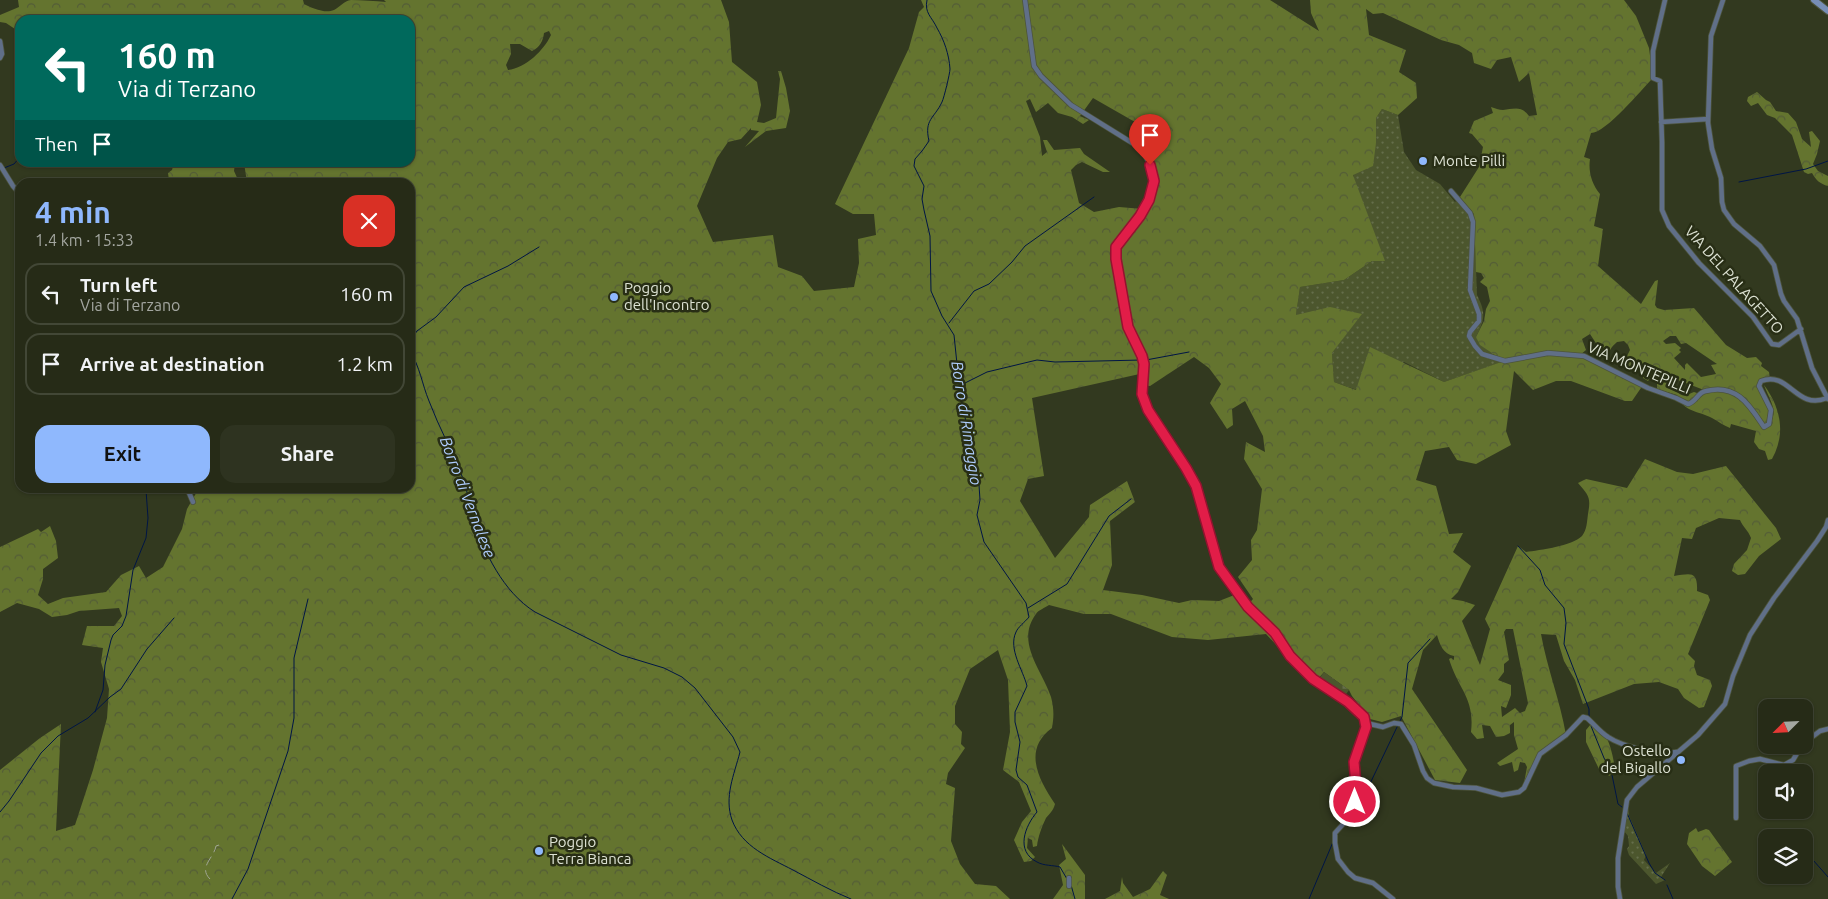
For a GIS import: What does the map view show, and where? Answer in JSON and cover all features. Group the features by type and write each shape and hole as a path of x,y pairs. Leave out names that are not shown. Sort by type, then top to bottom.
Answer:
{"main road":[{"path":"1814,0 1828,11"}],"street":[{"path":"1024,0 1034,66 1041,76 1071,105 1142,149 1150,165 1154,181 1149,200 1140,216 1116,247 1116,259 1128,327 1144,364 1142,394 1153,418 1196,486 1219,567 1248,607 1275,633 1290,656 1313,679 1348,702 1364,717 1366,727 1354,762 1357,796 1345,822 1335,833 1335,843 1338,859 1348,872 1355,878 1373,883 1393,899"},
{"name":"VIA DEL PALAGETTO","path":"1665,0 1653,51 1653,78 1660,81 1662,210 1669,226 1699,263 1753,317 1772,344 1779,346 1801,329"},
{"path":"1723,0 1711,36 1708,119 1709,137 1721,178 1724,210 1734,224 1768,255 1777,271 1784,301 1793,312 1801,329 1812,368 1828,399"},
{"path":"0,41 2,54 0,58"},
{"path":"1661,122 1708,119"},
{"path":"2,168 15,187"},
{"name":"VIA MONTEPILLI","path":"1451,191 1470,213 1473,222 1470,290 1479,314 1479,321 1469,336 1482,354 1505,360 1548,353 1584,356 1648,388 1688,404 1692,403 1705,391 1721,390 1742,397 1752,408 1764,427 1769,424 1771,410 1759,386 1761,382 1767,379 1789,385 1803,399 1818,402 1828,399"},
{"path":"189,493 193,502"},
{"path":"1620,899 1618,858 1627,800 1637,787 1698,735 1725,704 1733,676 1750,635 1774,598 1817,542 1828,520"},
{"path":"1366,723 1383,727 1394,723 1401,724 1414,745 1422,772 1434,783 1453,787 1476,788 1500,795 1519,792 1524,788 1540,754 1566,735 1583,717 1587,718 1610,738 1653,753 1679,752"},
{"path":"1813,736 1820,731 1828,729"},
{"path":"1736,818 1736,766 1749,760 1760,759 1784,765 1793,760 1797,754"},
{"path":"1069,878 1069,886"}],"green space":[{"path":"18,0 303,0 307,6 330,11 351,0 386,2 384,0 721,0 729,22 732,62 757,82 761,105 757,122 764,123 776,118 780,79 778,71 781,71 790,111 786,128 766,131 745,147 759,131 751,130 751,128 741,139 728,142 717,158 697,206 713,242 773,235 778,267 802,276 814,291 854,287 859,263 858,239 876,235 874,214 853,214 835,204 909,48 919,12 924,7 921,0 1270,0 1319,31 1311,13 1310,0 1624,0 1636,16 1649,48 1653,78 1614,119 1591,133 1584,157 1590,159 1591,178 1600,194 1594,226 1603,229 1598,266 1641,304 1655,281 1658,280 1655,305 1657,308 1664,310 1694,308 1726,345 1747,358 1756,357 1762,363 1761,366 1769,372 1770,379 1767,379 1759,386 1771,410 1769,423 1772,419 1773,409 1764,385 1778,412 1780,421 1779,440 1776,450 1772,459 1768,460 1765,451 1759,449 1754,442 1756,431 1731,424 1730,428 1687,408 1677,395 1657,389 1658,376 1654,373 1648,381 1643,378 1649,367 1644,363 1641,367 1634,362 1629,368 1625,367 1623,364 1630,350 1624,341 1617,342 1613,346 1607,360 1590,334 1582,339 1586,350 1580,355 1643,385 1632,401 1625,401 1571,381 1556,381 1533,390 1514,371 1506,431 1511,445 1476,464 1457,460 1449,447 1425,451 1416,480 1436,486 1449,534 1463,533 1453,552 1471,566 1458,592 1451,599 1475,605 1462,621 1480,665 1490,629 1485,619 1518,546 1526,552 1539,550 1564,545 1582,536 1585,531 1589,500 1587,494 1578,483 1586,479 1627,488 1645,459 1677,472 1693,474 1726,466 1776,528 1781,539 1759,556 1745,574 1738,575 1732,571 1734,564 1747,550 1751,538 1740,520 1719,518 1696,528 1692,539 1682,538 1674,576 1689,574 1694,576 1697,591 1708,595 1710,600 1688,654 1695,661 1694,666 1697,675 1710,680 1712,686 1704,707 1699,708 1684,698 1678,689 1659,682 1634,684 1583,704 1575,680 1564,661 1556,635 1541,634 1566,735 1540,754 1527,781 1524,783 1527,767 1525,763 1520,762 1518,770 1514,772 1512,762 1500,766 1497,763 1518,749 1514,735 1514,722 1510,725 1510,733 1496,737 1490,726 1482,725 1484,738 1477,739 1471,732 1471,710 1449,659 1454,660 1454,656 1445,651 1437,635 1423,650 1412,689 1467,770 1460,783 1435,780 1401,716 1382,722 1370,719 1349,690 1324,672 1318,679 1300,663 1291,661 1266,634 1208,640 1172,637 1111,614 1084,614 1049,605 1037,613 1030,624 1028,635 1032,656 1047,687 1053,705 1052,728 1043,737 1038,746 1036,765 1039,775 1055,804 1043,824 1037,846 1033,847 1032,840 1028,838 1027,848 1035,857 1031,861 1024,862 1014,840 1022,822 1031,811 1019,782 1003,770 1010,732 1008,680 998,650 970,669 955,706 955,724 962,732 961,744 965,748 948,773 946,784 955,788 951,841 960,864 975,884 996,886 1010,899 0,899 0,770 61,724 56,831 75,825 107,718 109,689 101,662 103,648 82,645 87,626 114,626 122,616 119,608 79,611 52,617 39,609 17,603 0,612 0,547 38,529 41,532 50,526 56,541 58,558 43,569 43,579 38,595 48,604 63,598 106,592 121,575 139,566 146,578 163,567 182,529 187,509 196,493 415,493 415,178 246,178 245,167 415,167 415,15 15,15 15,29 6,23 0,22 0,15 19,7","holes":["1366,9 1373,14 1383,13 1441,40 1459,45 1472,53 1474,63 1491,69 1497,60 1511,57 1519,82 1529,73 1537,115 1529,116 1520,109 1502,110 1491,107 1493,113 1474,121 1469,133 1483,147 1479,167 1460,197 1474,214 1476,272 1481,273 1484,278 1480,282 1487,287 1490,301 1486,309 1484,321 1476,337 1480,345 1504,361 1444,382 1370,347 1356,390 1334,382 1332,353 1362,314 1330,307 1296,315 1300,287 1344,280 1372,261 1385,261 1353,175 1373,166 1376,143 1376,118 1382,109 1398,115 1417,98 1416,83 1399,72 1406,50 1369,35","549,31 551,35 544,47 534,57 521,66 508,70 506,65 511,54 510,44 520,44 532,51 541,44 544,33","1093,98 1135,122 1163,133 1147,151 1152,181 1150,194 1143,209 1119,207 1094,212 1079,203 1071,170 1082,162 1103,172 1110,172 1084,154 1080,148 1054,150 1047,140 1043,140 1047,152 1042,156 1040,137 1026,101 1030,99 1036,112 1048,103 1058,113 1072,117 1083,124 1089,120 1080,116","1670,336 1676,336 1681,344 1686,343 1717,364 1711,365 1716,374 1701,377 1687,363 1685,370 1674,358 1681,352 1679,350 1681,348 1675,343 1666,344 1663,341","1194,357 1209,368 1221,384 1210,403 1227,429 1233,425 1232,409 1245,401 1263,436 1265,452 1246,442 1244,459 1262,489 1257,530 1251,540 1252,560 1238,577 1253,599 1246,607 1237,594 1219,601 1192,600 1179,603 1142,595 1103,590 1112,565 1110,521 1135,502 1127,481 1090,505 1089,517 1055,558 1020,501 1028,479 1044,476 1032,398 1144,373 1141,385 1150,386","1678,380 1704,390 1700,394 1694,392 1684,396 1674,390","1506,629 1513,629 1528,703 1525,711 1520,713 1515,708 1502,717 1501,706 1506,708 1511,695 1511,685 1498,680 1504,672 1504,664 1509,660 1504,632"]},
{"path":"1757,92 1770,102 1776,111 1788,113 1796,122 1802,139 1811,147 1809,132 1812,131 1820,141 1813,164 1818,171 1828,176 1828,186 1818,181 1812,173 1804,172 1792,135 1775,118 1767,115 1758,103 1751,106 1747,101 1748,97"},
{"path":"1382,109 1398,115 1404,152 1416,170 1440,184 1455,202 1460,197 1474,214 1477,295 1483,311 1481,325 1476,337 1505,361 1444,382 1404,362 1357,390 1334,382 1332,353 1361,314 1296,315 1300,287 1344,280 1372,261 1353,174 1376,143 1376,118"},
{"path":"173,167 234,167 237,178 169,178 168,173"},
{"path":"1324,672 1349,690 1344,697 1319,679"},
{"path":"1591,724 1604,734 1610,747 1615,772 1609,776 1605,770 1599,769 1586,742 1586,730"},
{"path":"1629,809 1629,816 1646,855 1644,860 1656,873 1670,863 1661,877 1665,880 1656,884 1629,855 1627,849 1629,846 1628,836 1624,831"},
{"path":"1696,828 1698,832 1706,829 1709,830 1732,862 1715,876 1702,866 1687,844 1689,833"},
{"path":"1062,844 1085,875 1085,899 1053,899 1063,885 1059,865 1066,859"},
{"path":"1163,871 1167,875 1160,895 1169,899 1105,899 1120,891 1122,877 1123,883 1133,897 1150,889"}],"waterway":[{"name":"Borro di Rimaggio","path":"927,0 928,12 944,42 950,69 942,102 929,123 929,141 915,159 914,166 924,186 922,199 930,236 931,291 942,316 954,335 960,393 971,437 974,475 979,485 980,500 977,515 984,542 1026,603 1029,617 1017,630 1014,639 1015,652 1027,686 1015,712 1015,722 1020,742 1016,770 1018,777 1027,785 1037,812 1026,831 1024,845 1030,857 1040,863 1060,867 1067,879"},
{"path":"1739,182 1806,169 1828,161"},
{"path":"4,168 15,163"},
{"path":"949,323 974,291 989,284 1012,262 1025,246 1094,197"},
{"path":"415,334 436,317 464,287 508,266 539,247"},
{"path":"1146,360 1189,352"},
{"path":"961,385 987,372 1037,360 1055,362 1142,360"},
{"name":"Borro di Vernalese","path":"415,361 433,411 464,481 472,513 483,544 496,570 513,594 535,612 621,655 664,668 682,677 695,688 733,737 740,752 729,794 729,803 732,820 743,838 766,856 851,899"},
{"path":"95,712 103,690 105,665 111,640 113,635 122,626 126,616 133,570 146,538 148,518 146,493"},
{"path":"1028,608 1067,584 1109,516 1131,499"},
{"path":"1518,546 1540,570 1545,585 1564,608 1566,623 1564,644 1589,709 1589,718"},
{"path":"232,899 248,869 288,751 294,718 294,658 308,599"},
{"path":"0,812 41,753 58,736 88,718 121,689 147,649 174,618"},
{"path":"1400,721 1408,663 1430,639"},
{"path":"1337,834 1355,815 1398,725"},
{"path":"1591,726 1611,770 1618,804 1622,807"},
{"path":"1627,813 1649,863 1655,873 1665,880"},
{"path":"1309,899 1333,842"},
{"path":"1813,860 1828,877"},
{"name":"Borro di Rimaggio","path":"1071,885 1075,899"},
{"path":"1667,885 1673,899"}],"railway":[{"path":"210,879 207,875 206,866 216,846 219,845 221,848"}],"place":[{"name":"Monte Pilli","path":"1423,161"},
{"name":"Poggio dell'Incontro","path":"614,297"},
{"name":"Ostello del Bigallo","path":"1681,760"},
{"name":"Poggio Terra Bianca","path":"539,851"}],"route":[{"path":"1150,165 1154,181 1149,200 1140,216 1116,247 1116,259 1128,327 1144,364 1142,394 1148,410 1196,486 1205,523 1219,567 1224,576 1248,607 1275,633 1290,656 1313,679 1348,702 1364,717 1366,727 1354,762 1357,796 1355,802"}]}
